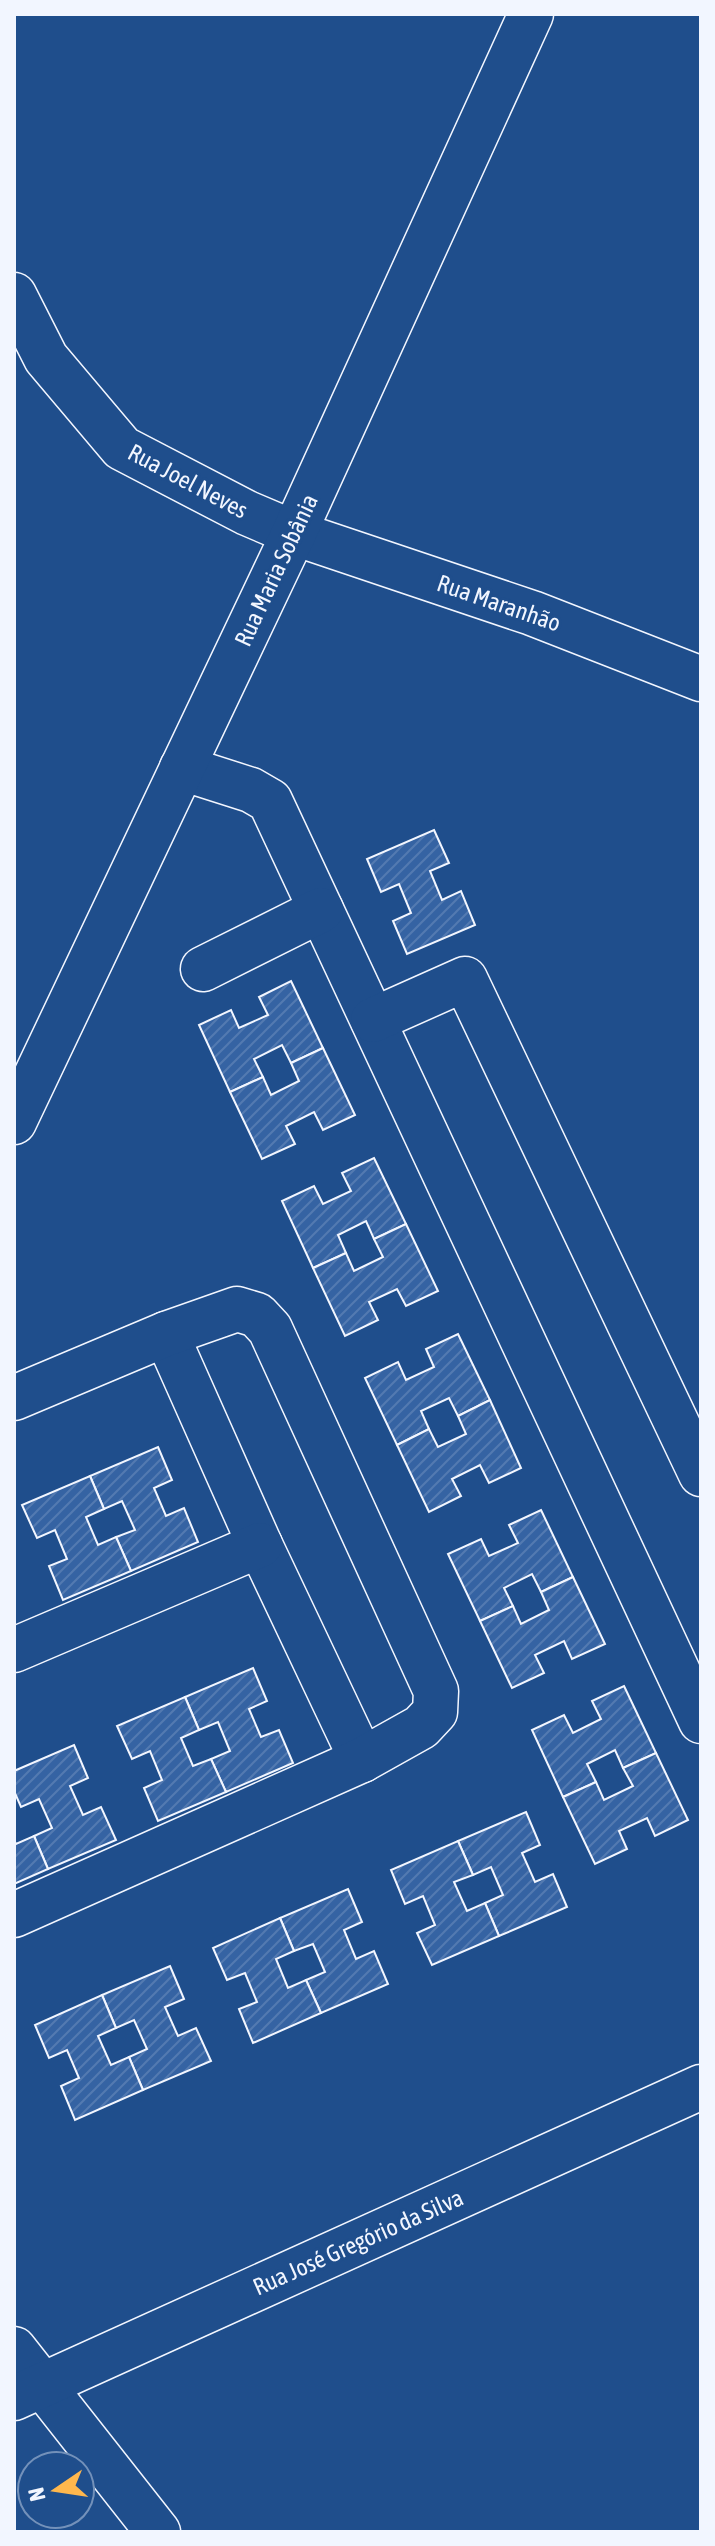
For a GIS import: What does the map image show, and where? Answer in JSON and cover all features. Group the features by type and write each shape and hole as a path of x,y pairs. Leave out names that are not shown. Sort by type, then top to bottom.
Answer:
{"street":[{"name":"Rua Maria Sobânia","path":"14,1122 294,533 531,14"},
{"name":"Rua Joel Neves","path":"14,295 46,358 122,448 247,513 294,533"},
{"name":"Rua Maranhão","path":"294,533 532,613 701,679"},
{"path":"182,768 251,790 270,801 701,1721"},
{"path":"203,969 321,910"},
{"path":"373,1020 465,979 701,1474"},
{"path":"14,1398 166,1334 237,1309 257,1315 270,1329 436,1691 435,1712 421,1727 362,1760 14,1915"},
{"path":"166,1334 260,1545 362,1760"},
{"path":"14,1650 260,1545"},
{"name":"Rua José Gregório da Silva","path":"28,2392 701,2087"},
{"path":"14,2349 28,2392 158,2532"}],"building":[{"path":"434,830 449,863 430,871 442,900 461,891 475,925 407,954 393,921 411,913 399,884 381,892 367,859"},
{"path":"291,981 323,1048 291,1063 282,1045 254,1059 263,1077 230,1092 199,1025 231,1010 239,1028 268,1015 259,997"},
{"path":"323,1048 355,1115 323,1130 314,1112 286,1126 295,1144 262,1159 230,1092 263,1077 271,1095 299,1081 291,1063"},
{"path":"374,1158 406,1224 374,1239 366,1221 338,1235 346,1253 313,1268 282,1201 314,1186 323,1204 351,1191 342,1173"},
{"path":"406,1224 438,1291 406,1306 397,1289 369,1302 378,1320 345,1336 313,1268 346,1253 354,1271 383,1257 374,1239"},
{"path":"458,1334 490,1400 458,1416 449,1398 421,1411 429,1429 397,1445 365,1378 398,1362 406,1380 434,1367 426,1349"},
{"path":"490,1400 521,1468 489,1483 480,1465 452,1479 461,1496 429,1512 397,1445 429,1429 438,1447 466,1434 458,1416"},
{"path":"158,1447 172,1480 154,1488 166,1516 184,1508 198,1542 131,1571 116,1537 135,1530 122,1501 104,1509 90,1476"},
{"path":"90,1476 104,1509 86,1517 98,1545 116,1537 131,1571 63,1600 49,1566 67,1559 55,1530 37,1538 22,1505"},
{"path":"541,1510 573,1577 541,1592 532,1574 504,1588 513,1606 480,1621 448,1554 481,1539 489,1556 518,1543 509,1525"},
{"path":"573,1577 605,1644 572,1659 564,1641 535,1655 544,1673 512,1688 480,1621 513,1606 521,1624 549,1610 541,1592"},
{"path":"253,1668 267,1701 249,1709 261,1737 279,1730 293,1763 226,1792 211,1759 230,1751 218,1722 199,1730 185,1697"},
{"path":"624,1686 656,1753 623,1768 615,1750 587,1764 596,1782 563,1797 532,1730 564,1715 573,1733 601,1719 592,1701"},
{"path":"185,1697 199,1730 181,1738 193,1766 211,1759 226,1792 158,1821 144,1788 162,1780 150,1751 132,1759 117,1726"},
{"path":"74,1745 88,1778 70,1786 83,1815 101,1807 116,1840 48,1869 34,1836 52,1828 39,1799 21,1807 14,1791 14,1771"},
{"path":"656,1753 688,1820 655,1836 647,1818 619,1831 627,1849 595,1864 563,1797 596,1782 604,1800 633,1786 623,1768"},
{"path":"526,1812 540,1845 522,1853 535,1882 553,1874 567,1907 499,1936 485,1903 503,1895 491,1867 473,1875 458,1841"},
{"path":"34,1836 48,1869 14,1884 14,1840 16,1844"},
{"path":"458,1841 473,1875 454,1882 467,1911 485,1903 499,1936 432,1965 417,1933 435,1925 423,1896 405,1904 391,1870"},
{"path":"348,1889 362,1922 344,1930 356,1959 374,1951 388,1984 321,2013 306,1980 325,1972 313,1944 294,1951 280,1918"},
{"path":"280,1918 294,1951 276,1959 288,1988 306,1980 321,2013 253,2043 239,2009 257,2002 245,1973 227,1980 213,1948"},
{"path":"170,1966 184,1999 165,2007 178,2036 196,2028 211,2061 143,2090 129,2057 147,2049 134,2020 116,2028 102,1995"},
{"path":"102,1995 116,2028 98,2036 111,2065 129,2057 143,2090 75,2120 61,2086 79,2078 67,2050 49,2058 35,2025"}]}
